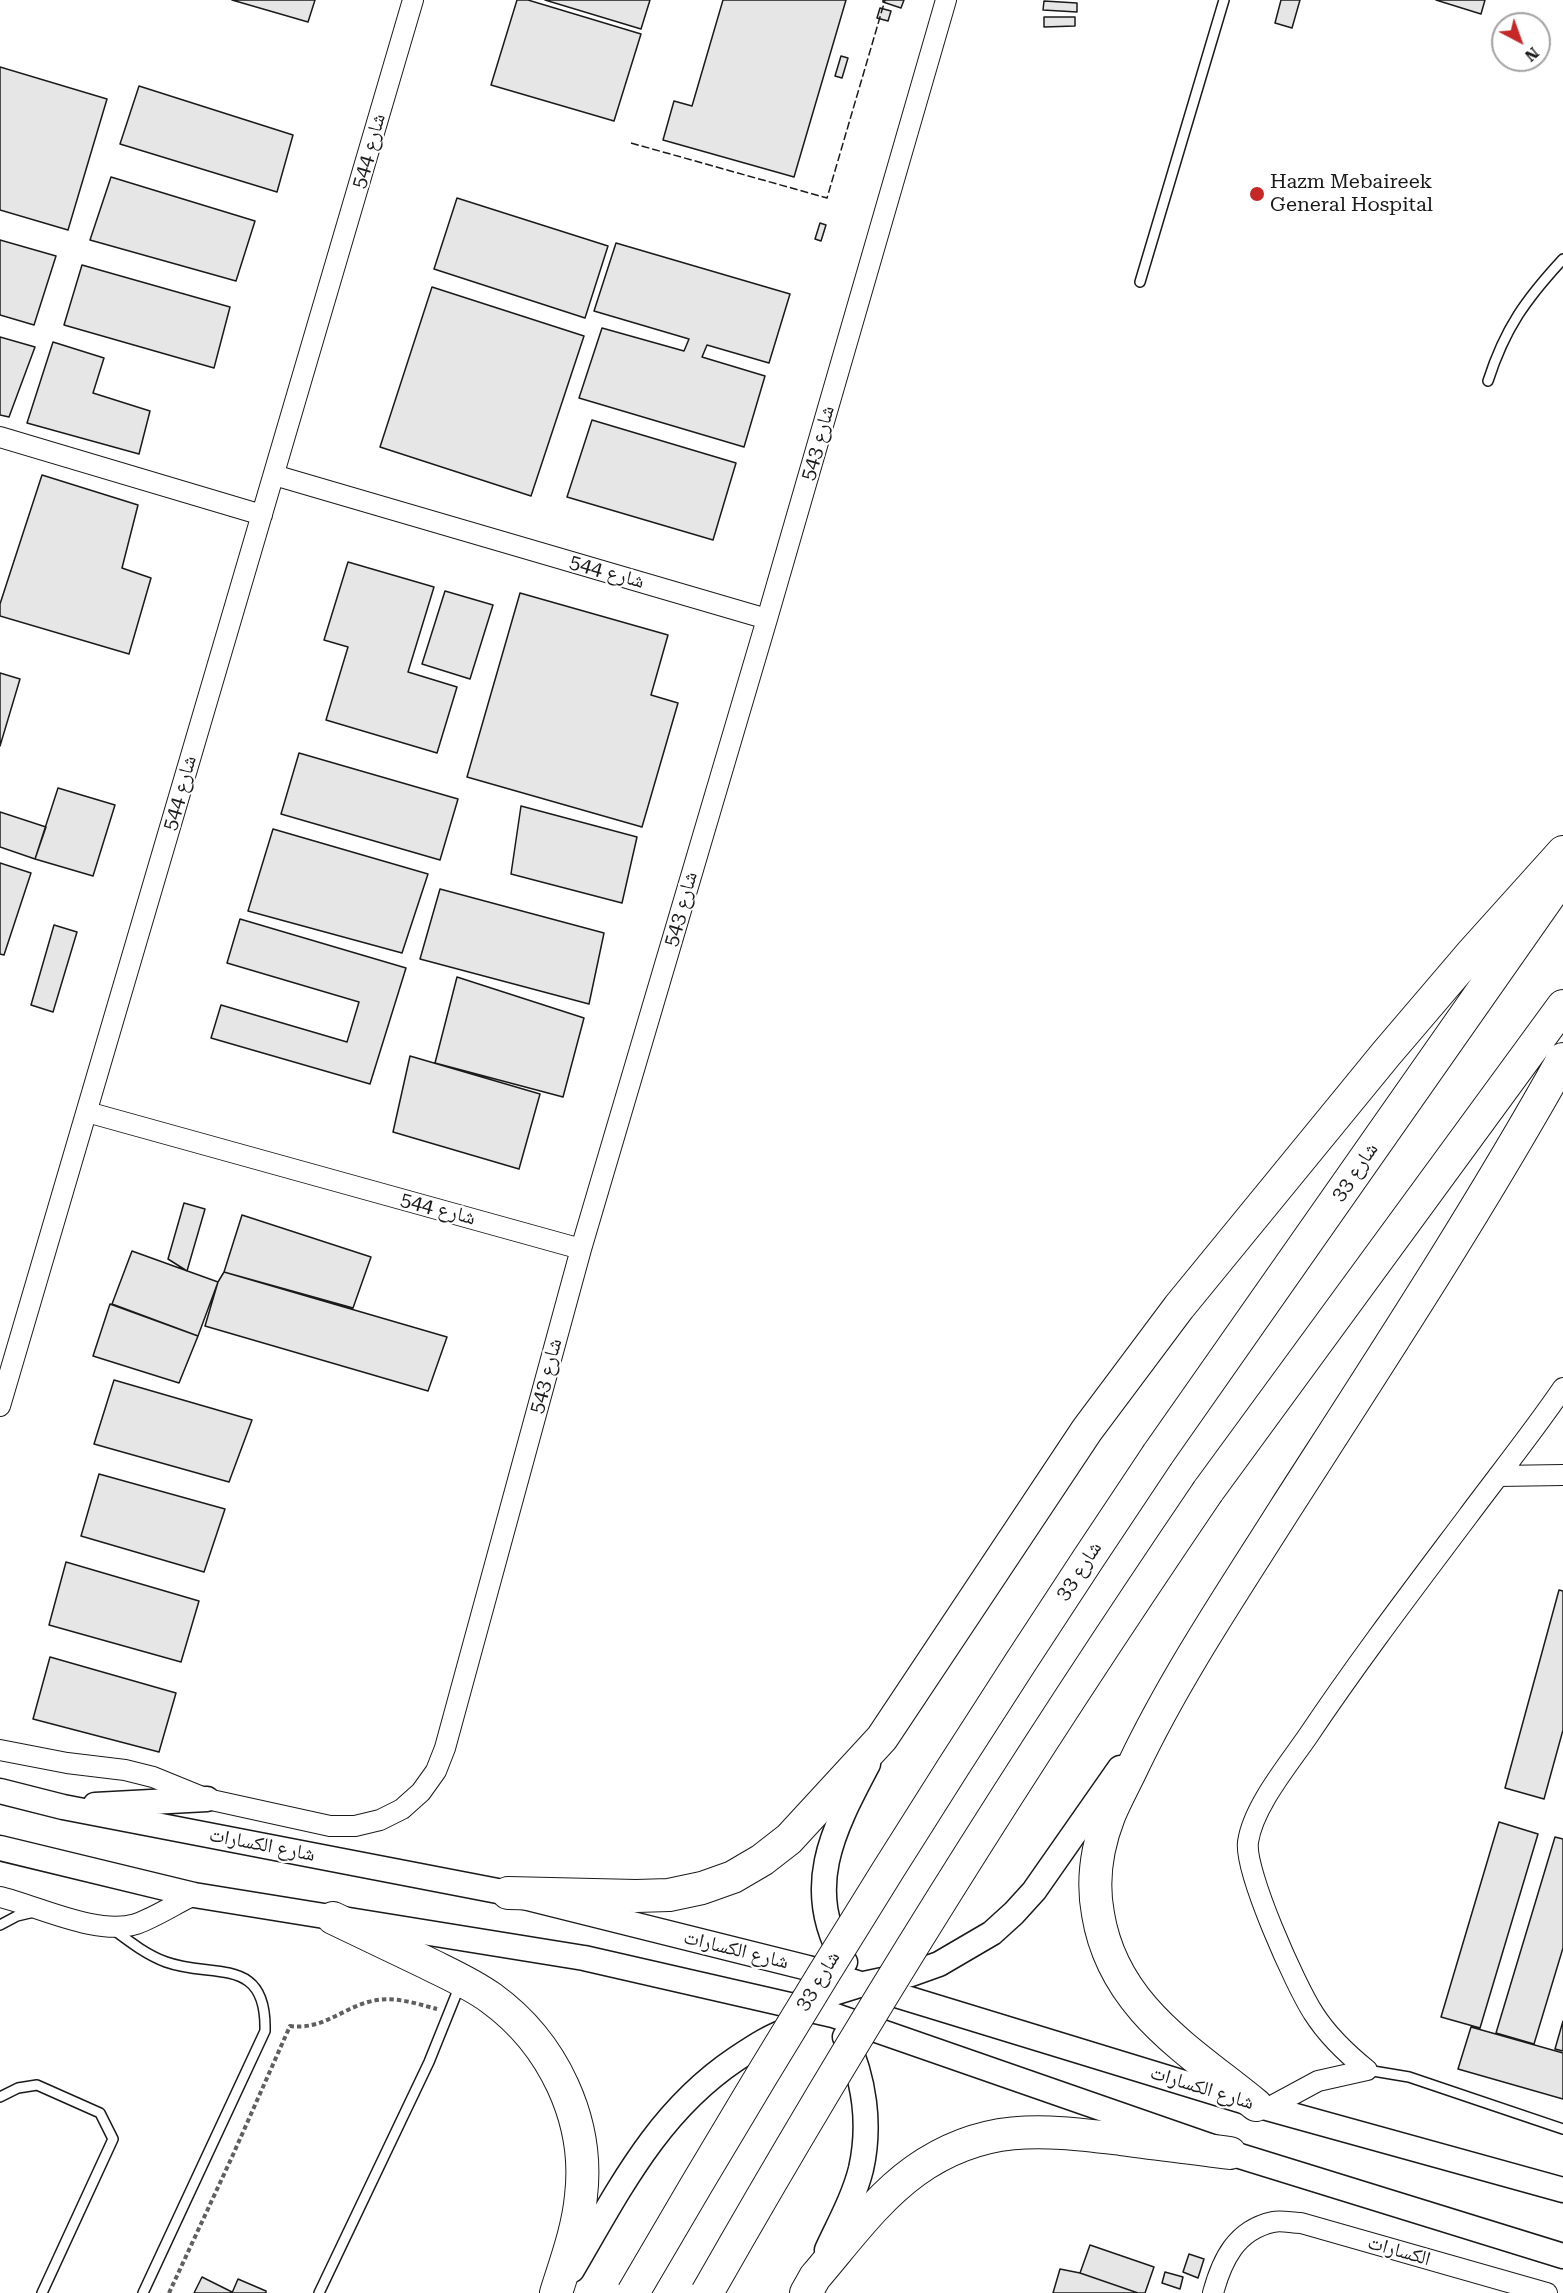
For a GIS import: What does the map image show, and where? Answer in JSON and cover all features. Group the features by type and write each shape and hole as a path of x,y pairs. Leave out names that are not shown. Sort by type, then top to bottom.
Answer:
{"highway":[{"path":"508,1893 669,1895 702,1888 733,1876 762,1860 789,1839 882,1738 1087,1430 1179,1307 1378,1063 1563,852"},
{"name":"شارع 33","path":"633,2293 790,2026 890,1864 1058,1602 1158,1454 1563,875"},
{"path":"707,2293 848,2049 1043,1737 1208,1491 1563,1006"},
{"path":"1262,2106 1152,2019 1135,2001 1110,1958 1102,1934 1095,1887 1102,1838 1109,1816 1155,1719 1461,1233 1563,1059"},
{"path":"333,1918 462,1980 490,1997 530,2034 555,2069 569,2099 582,2162 582,2195 576,2227 557,2293"},
{"path":"811,2285 896,2186 936,2158 982,2139 1030,2131 1055,2131 1230,2153"}],"street":[{"name":"شارع 544","path":"2,1394 413,0"},
{"name":"شارع 543","path":"402,1809 426,1785 436,1771 445,1748 581,1249 767,619 946,0"},
{"path":"0,437 262,515"},
{"name":"شارع 544","path":"274,475 767,619"},
{"name":"شارع 544","path":"87,1112 581,1249"},
{"path":"1366,2070 1336,2043 1313,2013 1264,1906 1248,1855 1251,1828 1265,1801 1333,1698 1498,1476 1562,1395"},
{"path":"1498,1476 1563,1475"},
{"path":"557,2293 636,2163 659,2129 687,2098 719,2070 754,2047 828,2006 864,1995 939,1964 992,1933 1034,1891 1155,1719"},
{"path":"882,1738 833,1834 826,1861 824,1888 826,1915 834,1944 885,2035"},
{"name":"شارع الكسارات","path":"0,1750 153,1777 207,1799 330,1826 355,1826 372,1822 402,1809"},
{"name":"شارع الكسارات","path":"0,1791 63,1807 508,1893 808,1968 864,1995 901,1995 1262,2106 1563,2190"},
{"path":"63,1807 174,1799 207,1799"},
{"path":"0,1848 194,1895 584,1958 791,2006 828,2006 885,2035 1030,2082 1230,2153 1563,2256"},
{"path":"0,1897 82,1923 107,1926 134,1924 194,1895"},
{"path":"808,1968 856,2060 867,2125 861,2169 849,2204 811,2285"},
{"path":"1262,2106 1318,2081 1366,2070"},
{"name":"الكسارات","path":"1213,2293 1232,2246 1251,2229 1275,2221 1301,2223 1514,2288 1546,2293"}],"lane":[{"path":"1140,282 1224,0"},
{"path":"1488,381 1511,324 1528,298 1563,259"},
{"path":"0,1924 17,1916 46,1910"},
{"path":"107,1926 138,1947 167,1962 225,1971 252,1983 265,2010 265,2031 143,2293"},
{"path":"319,2293 429,2062 462,1980"},
{"path":"1366,2070 1408,2077 1563,2129"},
{"path":"0,2097 18,2088 37,2085 100,2113 113,2139 42,2293"}],"path":[{"path":"169,2293 290,2026 305,2028 369,2002 399,1999 449,2013"}],"building":[{"path":"232,0 315,0 308,22"},
{"path":"517,0 528,0 641,34 614,121 491,85"},
{"path":"545,0 650,0 641,29"},
{"path":"723,0 846,0 794,177 663,140 674,101 692,106"},
{"path":"883,0 904,0 901,8 883,2"},
{"path":"1281,0 1300,0 1292,28 1275,23"},
{"path":"1436,0 1485,0 1481,14"},
{"path":"1044,1 1077,3 1077,12 1043,10"},
{"path":"880,8 891,11 888,21 877,18"},
{"path":"1044,17 1075,17 1075,26 1044,27"},
{"path":"841,56 848,58 842,78 835,76"},
{"path":"0,67 107,99 68,230 0,210"},
{"path":"139,86 293,135 277,192 120,144"},
{"path":"111,177 255,221 236,281 90,240"},
{"path":"457,198 608,246 585,318 434,269"},
{"path":"820,223 826,225 821,241 815,239"},
{"path":"0,240 56,256 34,325 0,315"},
{"path":"616,243 790,294 769,363 707,345 702,357 765,376 744,447 579,398 602,328 684,351 689,339 594,311"},
{"path":"82,265 230,307 214,368 64,325"},
{"path":"432,287 584,336 531,496 380,447"},
{"path":"0,337 35,347 9,417 0,415"},
{"path":"53,342 104,358 93,393 150,411 139,454 27,423"},
{"path":"592,420 736,463 713,540 567,497"},
{"path":"42,475 138,505 122,568 151,578 129,654 0,616 0,604"},
{"path":"348,562 434,587 408,672 457,687 437,753 326,720 348,647 324,640"},
{"path":"445,591 493,605 470,679 422,664"},
{"path":"520,593 668,635 651,695 678,703 642,827 467,777"},
{"path":"0,673 20,679 0,746"},
{"path":"299,753 458,799 440,860 281,814"},
{"path":"58,788 115,805 93,876 35,859"},
{"path":"521,806 637,837 622,903 511,874"},
{"path":"0,812 46,827 35,859 0,847"},
{"path":"273,829 428,874 402,953 248,911"},
{"path":"0,863 31,873 4,955 0,954"},
{"path":"440,889 604,933 589,1004 420,959"},
{"path":"240,919 406,968 370,1084 211,1038 221,1005 347,1042 359,1002 227,963"},
{"path":"54,925 77,932 53,1012 31,1005"},
{"path":"457,977 584,1018 563,1097 435,1063"},
{"path":"410,1056 540,1094 519,1169 393,1132"},
{"path":"184,1203 205,1209 187,1271 168,1259"},
{"path":"242,1215 371,1257 353,1308 224,1272"},
{"path":"132,1251 218,1282 198,1336 112,1304"},
{"path":"224,1272 447,1337 428,1391 205,1326 218,1282"},
{"path":"110,1304 198,1336 179,1383 93,1356"},
{"path":"114,1380 252,1420 229,1482 94,1444"},
{"path":"99,1474 225,1509 204,1572 81,1536"},
{"path":"66,1562 199,1601 181,1662 49,1625"},
{"path":"1559,1590 1563,1591 1563,1730 1544,1799 1505,1788"},
{"path":"50,1657 176,1693 159,1752 33,1719"},
{"path":"1499,1822 1538,1834 1480,2028 1441,2017"},
{"path":"1555,1837 1563,1839 1563,1948 1534,2044 1496,2033"},
{"path":"1563,2021 1563,2051 1555,2049"},
{"path":"1471,2027 1563,2053 1563,2099 1458,2069"},
{"path":"1090,2245 1154,2267 1145,2293 1138,2293 1080,2273"},
{"path":"1189,2254 1204,2259 1198,2278 1183,2272"},
{"path":"1060,2269 1080,2273 1138,2293 1053,2293"},
{"path":"1165,2272 1183,2277 1180,2289 1162,2283"},
{"path":"202,2277 232,2292 232,2293 194,2293"},
{"path":"238,2279 266,2291 266,2293 232,2293"}],"fence":[{"path":"631,143 827,198 885,0"}],"place":[{"name":"Hazm Mebaireek General Hospital","path":"1257,194"}]}
